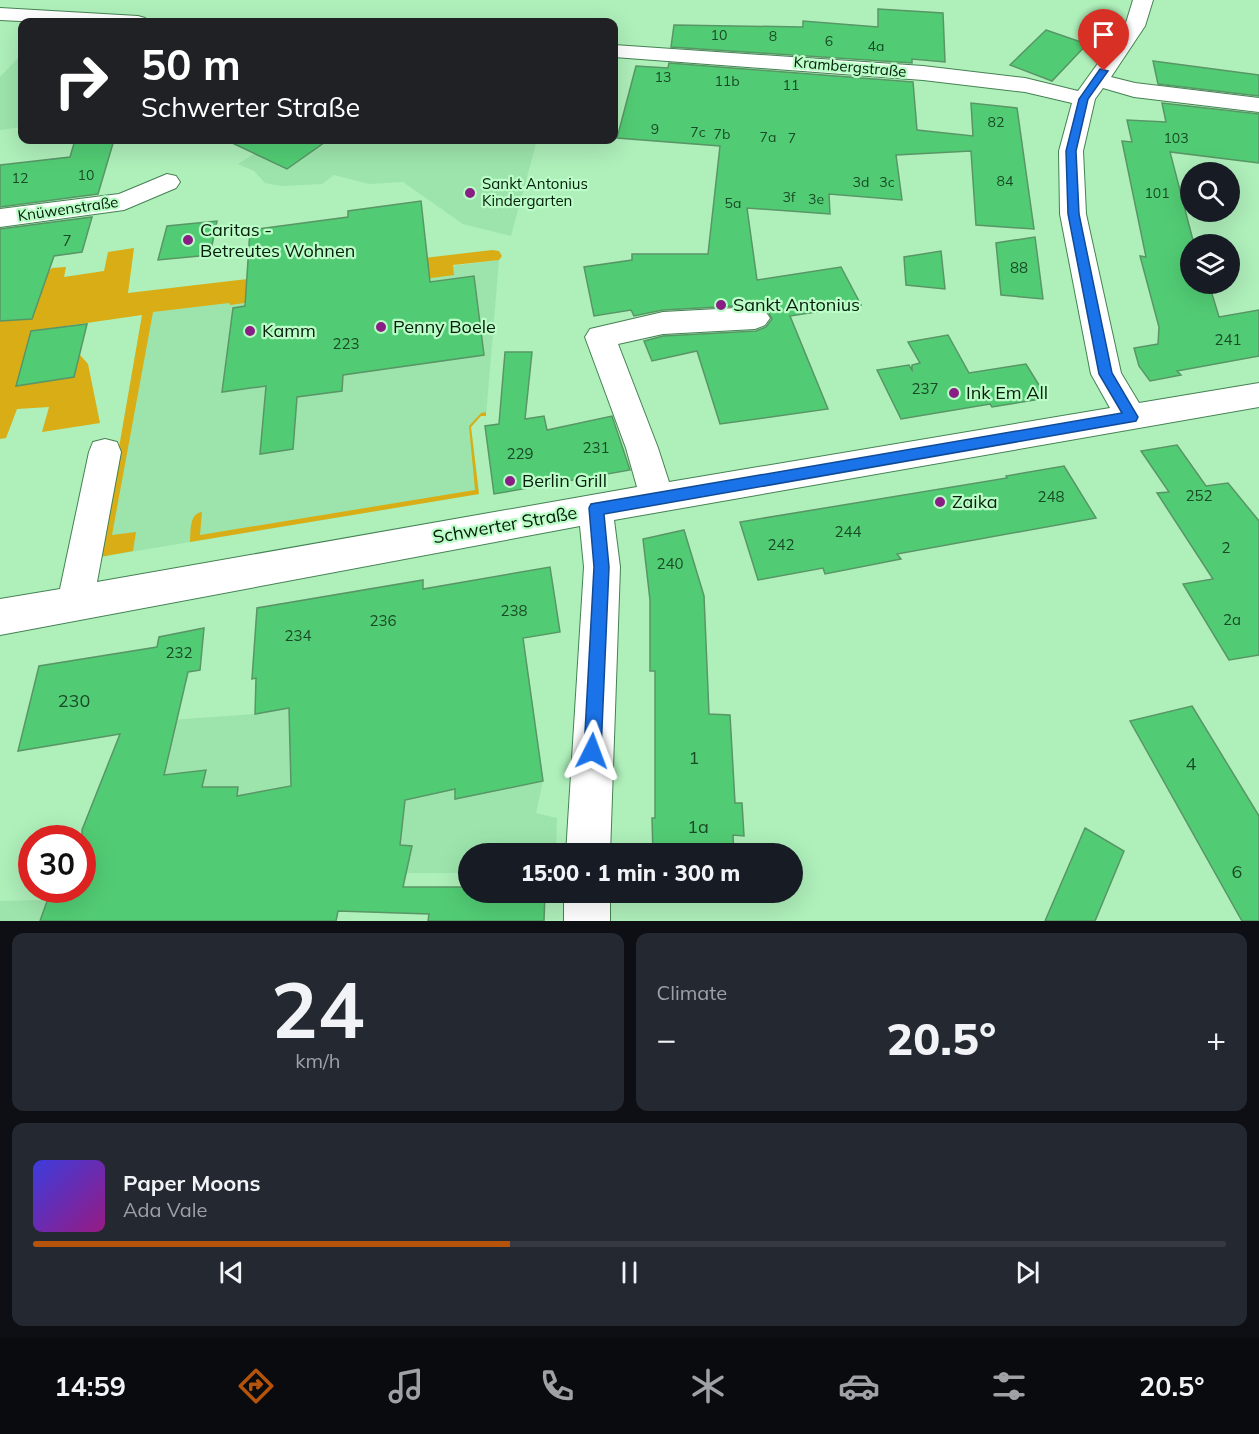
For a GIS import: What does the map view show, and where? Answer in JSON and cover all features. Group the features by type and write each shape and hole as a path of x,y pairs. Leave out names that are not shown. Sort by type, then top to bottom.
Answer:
{"street":[{"path":"1131,417 1106,374 1073,214 1071,151 1091,90 1134,26 1143,0"},
{"path":"0,14 69,18"},
{"name":"Krambergstraße","path":"618,51 923,73 1025,86 1134,90 1259,105"},
{"name":"Knüwenstraße","path":"0,218 124,202 167,182"},
{"path":"657,500 642,448 600,337 663,323 755,318"},
{"name":"Schwerter Straße","path":"0,616 596,508 657,500 1259,395"},
{"path":"75,603 105,452"},
{"path":"589,843 602,567 596,508"},
{"path":"586,921 587,903"}],"shaded area":[{"path":"18,58 18,128 0,130 0,77"},
{"name":"Sankt Antonius Kindergarten","path":"269,144 536,144 511,236 463,224 403,182 369,184 334,175 322,184 282,186 265,183 254,171 238,164"},
{"path":"134,248 128,293 492,250 499,251 502,256 499,260 453,265 454,275 230,305 229,303 153,312 112,535 136,532 133,551 100,557 142,315 31,331 16,385 74,377 80,355 88,364 100,423 42,432 49,407 17,409 6,438 0,439 0,321 52,268 66,267 64,277 104,271 108,252"},
{"name":"Penny Boele","path":"499,260 486,416 481,416 471,427 479,494 100,557 144,305"},
{"path":"486,412 486,416 481,416 471,427 479,494 190,542 193,519 202,512 200,535 475,490 469,426 481,413"},
{"path":"527,668 543,781 536,813 557,818 556,843 458,843 458,873 406,873 400,913 338,911 336,921 0,921 0,901 96,903 96,825 84,825 102,779 129,723 255,714 256,683 297,676 447,684"}],"building":[{"path":"878,9 943,13 945,62 912,59 912,63 671,47 674,25 803,27 803,21 878,27"},
{"path":"1046,30 1087,44 1052,81 1010,65"},
{"path":"1153,61 1259,75 1259,96 1158,84"},
{"path":"669,63 913,82 917,130 973,136 971,103 1017,108 1034,229 976,225 971,151 896,155 902,200 829,194 830,214 747,208 757,280 841,267 861,305 790,316 828,409 720,424 697,351 652,361 644,341 663,336 756,331 766,327 772,319 767,310 755,305 663,310 634,316 631,310 594,316 584,267 632,260 632,254 708,254 720,146 618,138 636,66 668,68"},
{"path":"1162,103 1259,114 1259,163 1170,152 1180,190 1180,222 1188,222 1191,234 1180,234 1180,294 1212,294 1219,317 1259,310 1259,356 1177,371 1181,375 1150,381 1139,366 1134,348 1158,344 1159,327 1140,256 1146,257 1122,141 1132,142 1127,120 1166,122"},
{"path":"74,144 113,144 98,194 0,207 0,165 70,157"},
{"path":"234,144 322,144 287,169"},
{"path":"421,201 430,282 474,276 484,355 343,375 342,391 297,397 293,449 260,454 266,386 222,392 233,308 245,306 250,230 348,217 348,211"},
{"path":"92,217 82,252 54,256 32,319 0,321 0,229"},
{"name":"Caritas - Betreutes Wohnen","path":"217,221 210,255 158,260 167,226"},
{"path":"1035,237 1043,299 1001,295 996,243"},
{"path":"941,251 945,289 906,285 904,257"},
{"path":"87,324 74,377 16,386 31,331"},
{"path":"948,335 969,373 1026,364 1047,398 992,407 990,404 901,419 877,370 909,365 912,370 912,365 920,363 908,342"},
{"path":"505,352 532,352 525,419 544,416 547,430 612,416 630,470 494,494 485,426 499,424"},
{"path":"1177,445 1206,486 1228,483 1259,521 1259,655 1229,660 1183,584 1213,579 1157,493 1169,492 1141,451"},
{"path":"1064,466 1096,518 897,554 901,559 825,574 823,568 758,580 740,522 1007,478 1006,476"},
{"path":"684,530 704,596 709,714 730,715 735,803 742,803 744,836 733,835 733,843 653,843 652,818 655,818 655,671 650,671 650,600 643,539"},
{"path":"550,567 560,632 523,638 543,781 455,799 455,789 405,800 400,845 412,846 403,887 458,887 458,903 545,903 544,921 428,921 429,914 338,911 336,921 40,921 46,903 96,903 96,825 84,825 120,734 18,751 39,666 157,647 159,637 204,628 200,670 188,672 164,775 206,770 202,787 238,787 237,796 291,786 289,708 255,714 256,678 252,679 257,608 423,580 423,589"},
{"path":"1192,706 1259,816 1259,921 1242,921 1130,721"},
{"path":"1085,828 1124,851 1095,921 1045,921"}],"place":[{"name":"Sankt Antonius Kindergarten","path":"470,193"},
{"name":"Caritas - Betreutes Wohnen","path":"188,240"},
{"name":"Sankt Antonius","path":"721,305"},
{"name":"Penny Boele","path":"381,327"},
{"name":"Kamm","path":"250,331"},
{"name":"Ink Em All","path":"954,393"},
{"name":"Berlin Grill","path":"510,481"},
{"name":"Zaika","path":"940,502"}],"route":[{"path":"592,751 602,567 596,508 639,503 1131,417 1106,374 1073,214 1071,151 1084,99 1104,71"}]}
